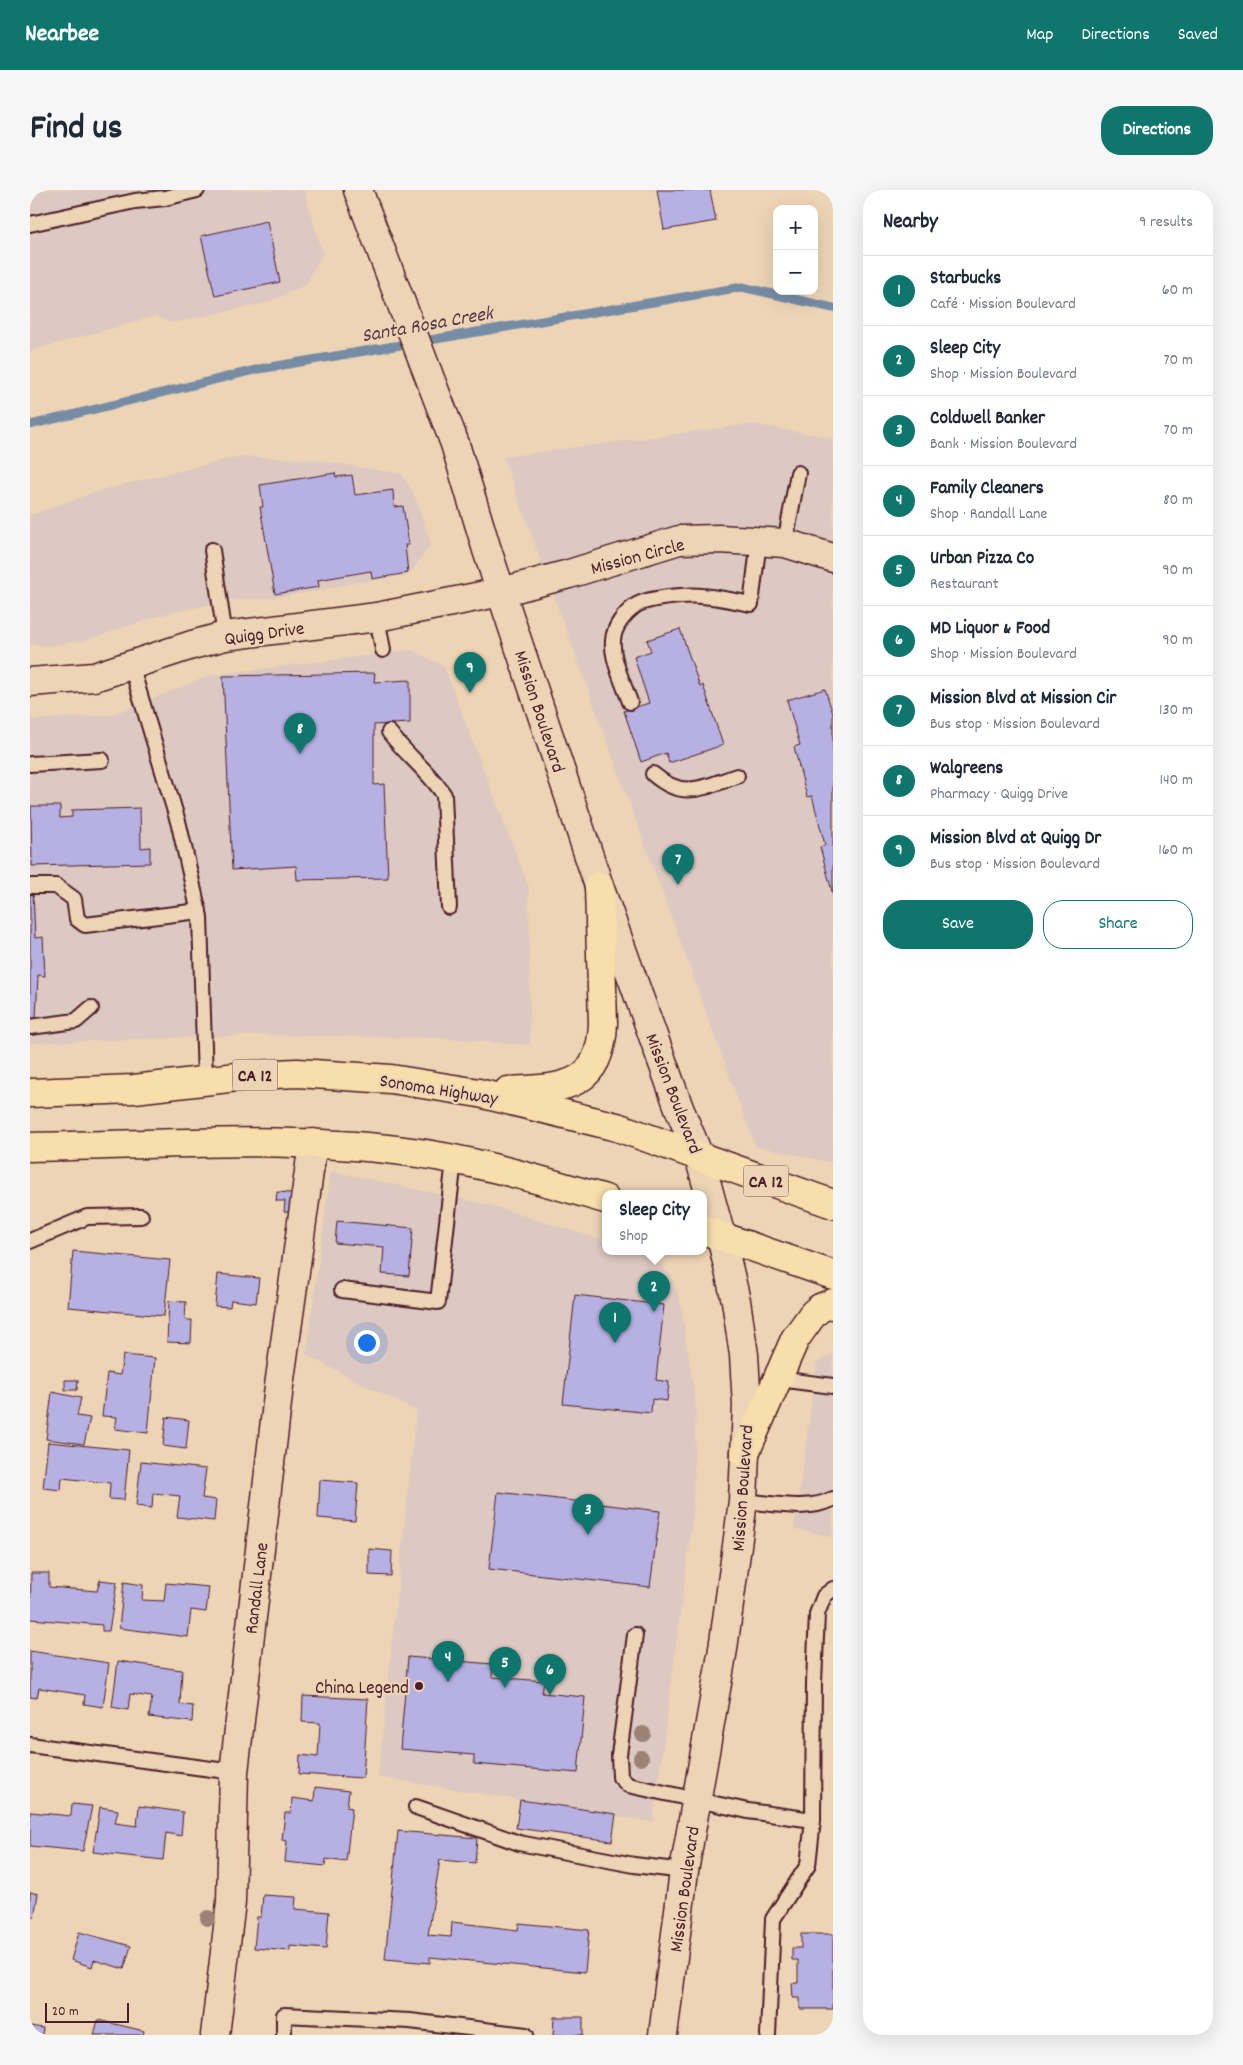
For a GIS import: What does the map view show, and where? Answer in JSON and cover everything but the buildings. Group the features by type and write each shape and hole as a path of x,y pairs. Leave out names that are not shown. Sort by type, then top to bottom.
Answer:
{"main road":[{"name":"Mission Boulevard","path":"362,200 455,444 501,592 599,886 679,1108 699,1156 705,1190"},
{"name":"Mission Circle","path":"501,592 569,574 679,540 719,539 772,542 833,558"},
{"name":"Quigg Drive","path":"30,682 94,677 225,636 377,617 501,592"},
{"path":"479,1093 552,1089 580,1078 594,1062 602,1034 599,886"},
{"name":"Sonoma Highway","path":"30,1093 134,1089 205,1080 297,1072 391,1079 479,1093 617,1127 833,1204"},
{"path":"30,1147 313,1143 397,1150 454,1160 541,1180 602,1198"},
{"name":"Randall Lane","path":"215,2035 231,1902 234,1772 279,1386 313,1143"},
{"name":"Mission Boulevard","path":"662,2035 684,1872 723,1649 743,1501 747,1406 744,1355 736,1302 712,1233 707,1203"},
{"path":"712,1233 833,1275"},
{"path":"745,1453 795,1339 820,1308 833,1303"}],"lane":[{"path":"30,224 135,201 165,198 197,190"},
{"path":"630,702 613,652 616,628 624,616 636,605 680,595 702,596 751,604 798,473"},
{"path":"212,550 225,636"},
{"path":"377,617 383,650"},
{"path":"131,665 180,825 199,912 205,1080"},
{"path":"389,732 436,783 444,795 449,907"},
{"path":"30,764 102,760"},
{"path":"653,774 664,783 679,790 690,791 737,776"},
{"path":"30,886 56,886 74,899 78,919 85,924 199,912"},
{"path":"30,1027 76,1021 91,1008"},
{"path":"342,1290 438,1302 454,1160"},
{"path":"30,1241 87,1217 141,1216"},
{"path":"778,1379 833,1386"},
{"path":"743,1501 809,1507 821,1505 833,1499"},
{"path":"768,2035 773,1919 808,1865 813,1820 814,1682 817,1614 824,1596 833,1589"},
{"path":"635,1635 618,1755 620,1778 628,1785 696,1798 748,1811 813,1820"},
{"path":"30,1745 234,1772"},
{"path":"416,1806 519,1843 634,1865 684,1872"},
{"path":"284,2035 284,2015 410,2021 526,2035"}],"shaded area":[{"path":"30,190 304,190 323,254 305,285 267,303 171,323 156,316 30,351"},
{"path":"751,424 833,438 833,1163 755,1146 503,457"},
{"path":"240,456 317,460 402,474 414,494 431,544 409,575 263,599 232,600 165,614 84,641 48,646 30,644 30,515 101,490"},
{"path":"412,650 444,666 529,888 530,1045 439,1038 262,1035 30,1043 30,720 111,715 211,675"},
{"path":"331,1171 490,1205 602,1240 602,1255 646,1255 651,1257 671,1275 680,1299 696,1404 693,1516 653,1822 378,1777 416,1411 306,1355"},
{"path":"833,1353 833,1537 794,1529 817,1363"}],"waterway":[{"name":"Santa Rosa Creek","path":"30,425 259,369 742,287 833,308"}],"place":[{"name":"Mission Blvd at Quigg Dr","path":"470,693"},
{"name":"Walgreens","path":"300,754"},
{"name":"Mission Blvd at Mission Cir","path":"678,885"},
{"name":"Sleep City","path":"654,1312"},
{"name":"Starbucks","path":"615,1343"},
{"name":"Coldwell Banker","path":"588,1535"},
{"name":"Family Cleaners","path":"448,1682"},
{"name":"China Legend","path":"419,1686"},
{"name":"Urban Pizza Co","path":"505,1688"},
{"name":"MD Liquor & Food","path":"550,1695"}]}
